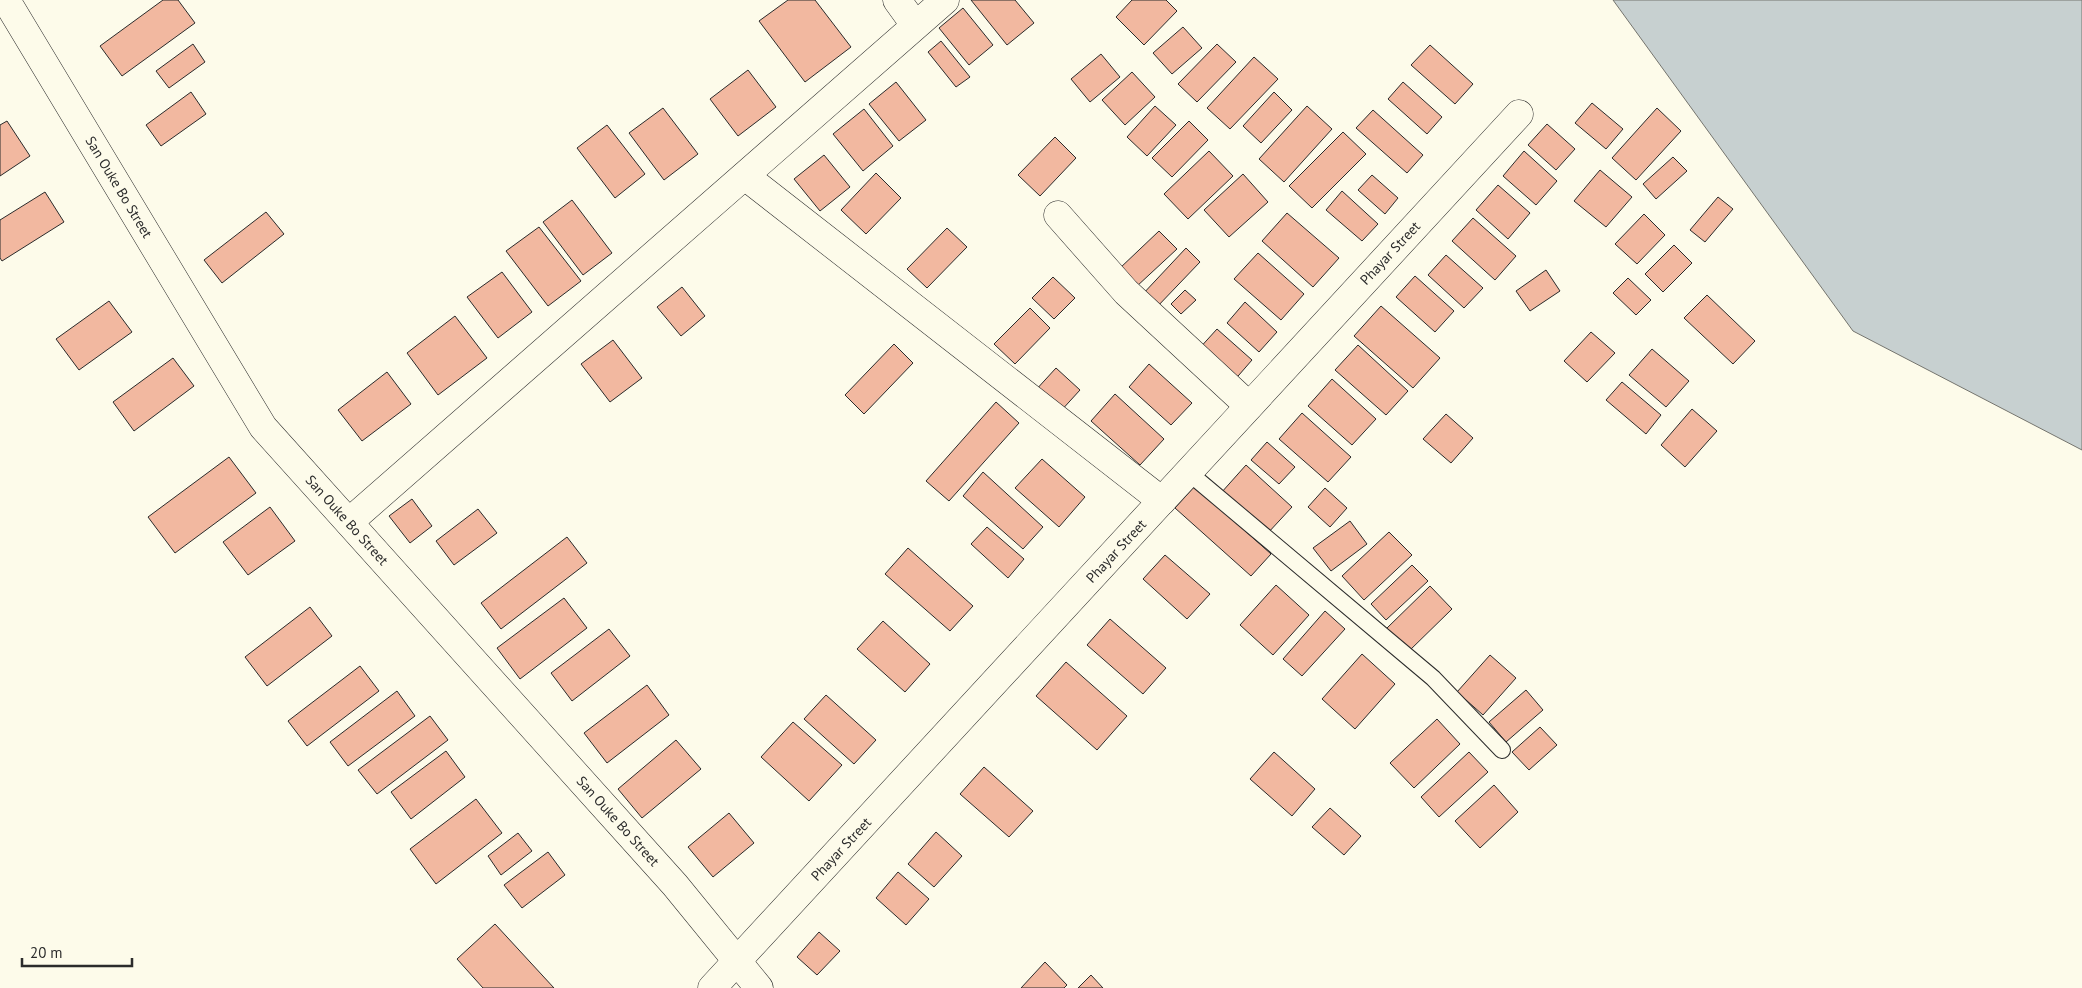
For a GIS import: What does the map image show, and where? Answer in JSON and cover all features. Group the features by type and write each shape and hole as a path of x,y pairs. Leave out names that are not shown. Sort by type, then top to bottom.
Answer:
{"street":[{"name":"San Ouke Bo Street","path":"6,0 263,427 675,885 759,988"},
{"path":"897,0 915,25"},
{"path":"349,522 944,0"},
{"name":"Phayar Street","path":"712,988 1519,114"},
{"path":"745,176 1162,502"},
{"path":"1058,215 1126,292 1249,406"}],"lane":[{"path":"1188,472 1433,678 1502,750"}],"shaded area":[{"path":"1613,0 2082,0 2082,450 1853,331"}],"building":[{"path":"163,0 178,0 195,23 122,76 100,46"},
{"path":"788,0 815,0 851,47 805,82 759,21"},
{"path":"971,0 1015,0 1034,23 1007,45"},
{"path":"1132,0 1166,0 1177,11 1144,45 1116,17"},
{"path":"963,8 993,45 969,65 939,28"},
{"path":"1183,27 1202,48 1172,74 1153,53"},
{"path":"941,41 970,77 956,87 928,52"},
{"path":"193,44 205,62 169,88 156,71"},
{"path":"1217,44 1236,62 1197,102 1178,84"},
{"path":"1430,45 1473,84 1455,104 1411,65"},
{"path":"1101,54 1120,77 1090,102 1071,79"},
{"path":"1254,57 1278,79 1230,129 1207,108"},
{"path":"748,70 776,107 738,136 710,99"},
{"path":"1132,72 1155,97 1125,125 1102,100"},
{"path":"896,82 926,120 899,141 869,104"},
{"path":"1403,82 1442,117 1427,134 1388,99"},
{"path":"191,92 206,114 161,146 146,125"},
{"path":"1274,92 1292,110 1261,143 1243,126"},
{"path":"1592,103 1623,129 1606,149 1575,123"},
{"path":"1155,106 1176,125 1147,156 1127,137"},
{"path":"1307,106 1332,129 1284,182 1259,159"},
{"path":"663,108 698,154 664,180 629,133"},
{"path":"1657,108 1681,131 1636,180 1612,158"},
{"path":"864,109 893,146 863,171 833,134"},
{"path":"1373,110 1423,155 1407,173 1356,128"},
{"path":"7,121 30,156 0,176 0,125"},
{"path":"1189,121 1208,140 1172,177 1152,158"},
{"path":"1547,124 1575,149 1556,170 1528,145"},
{"path":"607,125 645,174 615,198 577,148"},
{"path":"1343,132 1366,154 1312,208 1289,186"},
{"path":"1055,137 1076,158 1040,196 1018,175"},
{"path":"1209,151 1233,176 1188,219 1164,194"},
{"path":"1524,151 1557,181 1536,205 1503,176"},
{"path":"824,155 850,187 820,211 794,179"},
{"path":"1673,157 1687,171 1656,199 1643,184"},
{"path":"1600,170 1632,197 1606,227 1574,201"},
{"path":"876,173 901,198 866,234 841,210"},
{"path":"1243,174 1268,202 1229,237 1204,210"},
{"path":"1372,175 1398,198 1385,214 1358,190"},
{"path":"1498,185 1530,213 1508,239 1476,210"},
{"path":"1342,191 1378,224 1362,241 1326,210"},
{"path":"45,192 64,222 2,261 0,258 0,220"},
{"path":"1718,197 1733,209 1705,242 1690,230"},
{"path":"572,200 612,253 583,275 543,222"},
{"path":"266,212 284,234 222,283 204,260"},
{"path":"1287,213 1339,258 1313,287 1262,241"},
{"path":"1644,214 1665,235 1637,264 1615,244"},
{"path":"1473,218 1516,256 1495,280 1452,241"},
{"path":"539,227 581,281 548,306 506,251"},
{"path":"947,228 967,247 927,288 907,269"},
{"path":"1159,231 1177,249 1136,287 1119,269"},
{"path":"1674,245 1692,263 1663,292 1645,274"},
{"path":"1186,248 1200,262 1155,309 1141,296"},
{"path":"1258,253 1304,294 1281,320 1234,279"},
{"path":"1446,255 1483,288 1464,308 1428,275"},
{"path":"1546,270 1560,291 1530,311 1516,291"},
{"path":"502,272 532,312 498,338 467,297"},
{"path":"1415,276 1454,311 1435,332 1396,297"},
{"path":"1053,277 1075,298 1054,319 1032,298"},
{"path":"1628,278 1651,300 1636,315 1613,293"},
{"path":"682,287 705,316 681,336 657,307"},
{"path":"1185,290 1196,300 1181,314 1171,304"},
{"path":"1707,295 1755,341 1733,364 1684,318"},
{"path":"109,301 132,332 79,370 56,339"},
{"path":"1245,302 1277,332 1259,352 1227,323"},
{"path":"1381,306 1440,358 1413,388 1354,336"},
{"path":"1030,308 1050,328 1015,364 994,344"},
{"path":"455,316 487,358 438,395 407,353"},
{"path":"1217,329 1252,360 1232,383 1197,351"},
{"path":"1591,332 1615,353 1587,382 1564,361"},
{"path":"613,340 642,378 610,402 581,364"},
{"path":"894,344 913,363 864,414 845,395"},
{"path":"1358,345 1408,391 1386,415 1335,370"},
{"path":"1652,349 1689,381 1666,407 1629,375"},
{"path":"173,358 194,386 134,431 113,402"},
{"path":"1149,364 1192,403 1171,425 1129,387"},
{"path":"1056,368 1080,390 1059,413 1034,392"},
{"path":"387,372 411,404 362,441 338,410"},
{"path":"1332,379 1376,419 1352,445 1308,406"},
{"path":"1622,382 1661,415 1646,434 1606,400"},
{"path":"1115,394 1164,439 1140,465 1091,421"},
{"path":"996,402 1019,423 949,501 926,481"},
{"path":"1692,409 1717,431 1685,467 1661,445"},
{"path":"1302,413 1351,457 1328,482 1279,439"},
{"path":"1446,414 1473,438 1451,463 1423,439"},
{"path":"1267,442 1295,467 1279,484 1251,460"},
{"path":"229,457 256,493 175,553 148,517"},
{"path":"1042,459 1085,497 1059,527 1015,488"},
{"path":"1246,465 1292,507 1267,534 1221,493"},
{"path":"983,472 1043,527 1023,549 963,496"},
{"path":"1195,486 1271,554 1251,576 1175,508"},
{"path":"1325,488 1347,508 1330,527 1308,507"},
{"path":"412,499 432,526 410,543 389,516"},
{"path":"270,507 295,541 248,575 223,542"},
{"path":"478,509 497,533 454,565 436,541"},
{"path":"1350,521 1367,544 1331,571 1313,548"},
{"path":"987,527 1024,559 1008,578 971,544"},
{"path":"1389,532 1412,555 1364,600 1342,576"},
{"path":"567,537 587,563 501,629 481,603"},
{"path":"908,548 973,606 950,631 885,574"},
{"path":"1165,555 1210,594 1187,619 1143,579"},
{"path":"1412,565 1428,581 1386,620 1371,604"},
{"path":"1276,585 1309,615 1273,655 1240,625"},
{"path":"1430,586 1452,609 1408,652 1386,629"},
{"path":"564,598 587,628 520,679 497,648"},
{"path":"310,607 332,636 267,686 245,657"},
{"path":"1325,611 1345,629 1302,676 1283,659"},
{"path":"1110,619 1166,668 1143,694 1087,645"},
{"path":"883,621 930,664 905,692 857,649"},
{"path":"609,629 630,656 572,701 551,673"},
{"path":"1362,654 1395,684 1355,729 1322,699"},
{"path":"1490,655 1516,678 1483,715 1457,692"},
{"path":"1066,662 1127,716 1097,750 1036,696"},
{"path":"360,666 379,691 307,746 288,721"},
{"path":"647,685 669,715 607,763 584,733"},
{"path":"1526,690 1543,710 1506,742 1489,722"},
{"path":"397,691 415,716 348,766 330,742"},
{"path":"826,695 876,740 854,764 804,719"},
{"path":"430,716 448,740 377,794 358,770"},
{"path":"1437,719 1460,744 1414,788 1390,763"},
{"path":"793,722 842,765 809,801 761,757"},
{"path":"1540,727 1557,745 1529,770 1512,752"},
{"path":"676,740 701,769 642,818 618,789"},
{"path":"446,751 465,777 411,819 391,792"},
{"path":"1274,752 1315,789 1292,816 1250,779"},
{"path":"1469,752 1488,772 1439,817 1421,797"},
{"path":"984,767 1033,811 1009,837 960,794"},
{"path":"1494,785 1518,812 1480,848 1455,821"},
{"path":"476,799 502,833 436,884 410,849"},
{"path":"1330,808 1361,836 1344,855 1312,827"},
{"path":"729,813 754,843 713,877 688,847"},
{"path":"936,832 962,856 934,887 908,864"},
{"path":"518,833 532,851 501,875 488,856"},
{"path":"548,852 565,875 522,908 504,885"},
{"path":"898,872 929,899 906,925 876,898"},
{"path":"495,924 554,988 483,988 457,959"},
{"path":"819,932 840,951 817,975 797,957"},
{"path":"1045,962 1067,985 1064,988 1021,988"},
{"path":"1091,975 1103,988 1078,988"}]}
